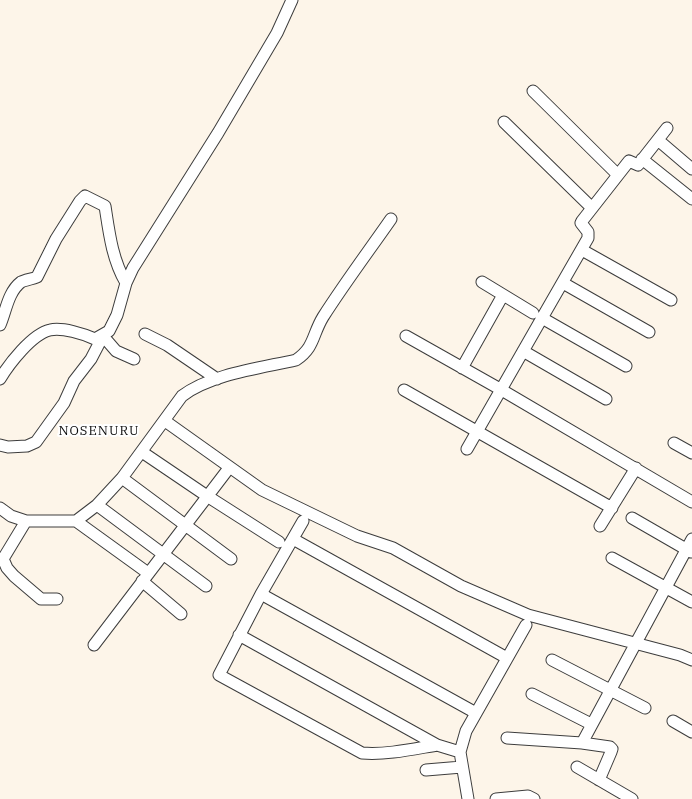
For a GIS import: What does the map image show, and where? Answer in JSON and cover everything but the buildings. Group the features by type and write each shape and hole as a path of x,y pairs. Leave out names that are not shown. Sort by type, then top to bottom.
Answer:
{"street":[{"path":"0,379 4,365 36,338 50,330 78,331 95,339 103,336 109,331 117,315 126,283 277,33 292,0"},
{"path":"533,91 618,176"},
{"path":"504,122 592,208"},
{"path":"467,449 523,351 538,315 563,284 582,250 589,235 581,223 629,161 638,165 667,128"},
{"path":"658,140 692,169"},
{"path":"642,159 692,199"},
{"path":"0,325 7,309 8,299 22,282 37,277 56,239 80,201 85,196 105,206 111,244 119,271 126,283"},
{"path":"0,508 11,516 26,521 76,521 97,505 122,478 182,396 194,387 217,379 296,360 312,345 322,319 390,219"},
{"path":"582,250 671,300"},
{"path":"482,282 626,366"},
{"path":"563,284 649,332"},
{"path":"462,368 503,295"},
{"path":"145,334 167,345 217,379"},
{"path":"103,336 116,351 134,359"},
{"path":"0,445 8,447 27,446 36,442 64,403 74,381 92,359 103,336"},
{"path":"406,336 636,468 692,502"},
{"path":"523,351 606,399"},
{"path":"404,390 612,508"},
{"path":"165,421 229,468 262,490 357,536 393,548 461,586 521,612 680,655 692,660"},
{"path":"674,443 692,453"},
{"path":"142,452 279,542"},
{"path":"94,645 229,468"},
{"path":"600,526 636,468"},
{"path":"122,478 231,559"},
{"path":"97,505 206,586"},
{"path":"632,518 689,551"},
{"path":"303,520 261,594 219,675 362,753 393,752 437,745"},
{"path":"26,521 3,559 6,568 41,599 57,599"},
{"path":"76,521 145,577 181,614"},
{"path":"293,539 507,658"},
{"path":"582,743 666,588 689,551 692,539"},
{"path":"612,558 692,602"},
{"path":"261,594 476,713"},
{"path":"468,799 460,752 466,731 526,625"},
{"path":"239,635 437,745 460,752"},
{"path":"552,660 645,708"},
{"path":"532,694 591,724"},
{"path":"673,721 692,732"},
{"path":"508,738 582,743 612,749 599,780"},
{"path":"426,770 462,767"},
{"path":"577,768 632,799"},
{"path":"496,799 528,796 534,799"}],"district":[{"name":"NOSENURU","path":"99,431"}]}
